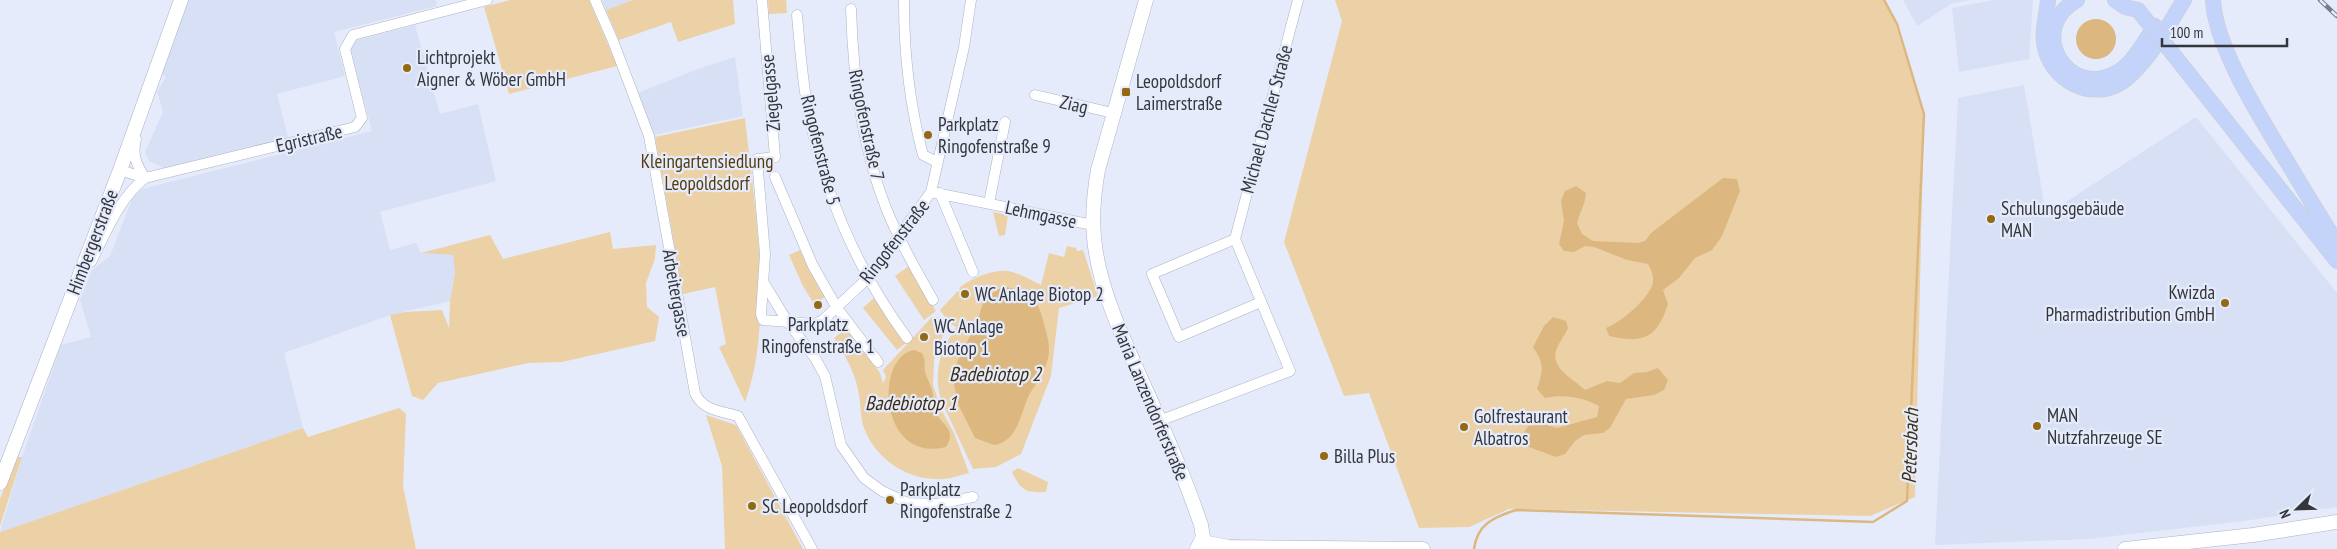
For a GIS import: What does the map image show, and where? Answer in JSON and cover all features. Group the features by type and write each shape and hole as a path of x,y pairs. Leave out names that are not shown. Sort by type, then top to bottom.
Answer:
{"main road":[{"path":"2048,0 2043,41 2048,57 2065,80 2075,86 2098,89 2111,87 2133,73 2144,60 2184,0"},
{"path":"2077,0 2064,9 2055,23 2053,42 2058,58 2067,68 2079,76 2097,81 2117,73 2135,55 2173,0"},
{"path":"2115,0 2125,7 2134,5 2337,261"},
{"path":"2213,0 2214,9 2229,55 2260,115 2337,243"}],"street":[{"name":"Himbergerstraße","path":"0,483 120,170 181,0"},
{"name":"Egristraße","path":"145,178 355,127 362,118 346,49 353,35 487,0"},
{"name":"Arbeitergasse","path":"595,0 649,136 695,393 699,402 706,408 738,416 812,549"},
{"name":"Ziegelgasse","path":"762,0 775,157 757,159 765,254 761,314 764,320"},
{"name":"Ringofenstraße","path":"764,320 814,324 823,320 869,277 935,192 937,162 964,47 971,0"},
{"name":"Maria Lanzendorferstraße","path":"1146,0 1113,113 1093,199 1093,225 1096,253 1104,285 1124,340 1160,421 1199,517 1203,537 1200,546"},
{"name":"Michael Dachler Straße","path":"1234,239 1298,0"},
{"path":"904,1 905,59 914,125 922,155 937,162"},
{"name":"Ringofenstraße 7","path":"851,8 854,64 862,117 886,206 899,237 933,300"},
{"name":"Ringofenstraße 5","path":"797,16 808,109 824,176 837,215 869,277 907,338"},
{"path":"145,178 137,165 133,151 150,84"},
{"name":"Ziag","path":"1035,95 1113,113"},
{"name":"Lehmgasse","path":"989,203 1005,122"},
{"path":"120,170 145,178"},
{"path":"775,177 810,259 837,308 878,362"},
{"path":"67,307 125,199 133,188 145,178"},
{"path":"935,192 973,272"},
{"name":"Lehmgasse","path":"935,192 1093,225"},
{"path":"1160,421 1290,371 1261,302 1234,239 1152,274 1179,337 1261,302"},
{"path":"764,283 787,321 815,358 825,376 839,439 864,478 882,491 908,503 943,504 974,497"},
{"path":"2125,549 2252,535 2337,522"},
{"path":"1200,546 1423,549"}],"shaded area":[{"path":"188,0 436,0 437,6 334,32 345,76 277,94 288,137 168,170 149,161 145,152 163,112 157,92 166,77 161,73"},
{"path":"602,0 633,0 606,10"},
{"path":"1903,0 1970,0 1951,4 1917,26"},
{"path":"1993,0 2033,0 2029,59 1959,72 1952,8"},
{"path":"415,25 440,114 478,104 496,181 380,212 390,250 416,243 421,253 453,255 455,273 450,301 390,315 284,353 303,428 0,532 22,457 61,345 91,337 80,300 92,270 110,256 132,199 142,189 372,131 350,49 357,40"},
{"path":"735,57 743,116 654,135 638,93 698,69"},
{"path":"2024,85 2046,215 2196,117 2337,293 2337,507 2244,521 2088,539 1935,545 1958,98"}],"green space":[{"path":"510,0 589,0 617,66 509,94 484,7"},
{"path":"633,0 733,0 735,24 678,42 671,22 619,40 606,10"},
{"path":"768,0 786,0 787,13 769,14"},
{"path":"1335,0 1885,0 1894,19 1924,114 1915,497 1870,516 1509,509 1469,527 1419,528 1369,393 1344,396 1284,242 1342,21"},
{"name":"Kleingartensiedlung Leopoldsdorf","path":"745,118 757,224 761,299 759,335 754,370 745,402 719,347 726,344 715,287 683,294 655,137"},
{"path":"993,212 1008,215 1005,235 999,236"},
{"path":"610,232 613,249 656,245 655,259 646,283 647,307 659,317 655,341 562,362 528,363 438,383 423,400 412,396 390,315 405,312 442,310 449,328 450,301 455,273 453,255 421,253 490,235 503,259"},
{"path":"1067,246 1076,248 1077,251 1083,250 1098,296 1059,308 1051,376 1021,454 996,467 973,469 941,400 938,371 942,353 956,327 949,323 940,310 957,292 961,291 959,288 975,278 989,273 1008,271 1041,285 1049,253 1064,257"},
{"path":"800,250 825,297 814,304 803,286 789,255"},
{"path":"909,266 936,311 924,320 895,276"},
{"path":"875,297 907,342 897,350 863,308"},
{"path":"932,317 940,317 946,327 934,360 933,385 940,407 954,433 969,473 944,479 923,478 901,470 874,446 863,425 857,383 834,338 846,328 880,373 883,383 886,377 883,370"},
{"path":"399,408 406,414 403,486 416,549 0,549 0,532 303,428 308,437"},
{"name":"SC Leopoldsdorf","path":"706,415 736,425 803,549 725,549 722,466"},
{"path":"16,457 22,457 0,526 0,499"},
{"path":"1018,468 1048,482 1046,492 1029,491 1021,487 1012,472"}],"water":[{"path":"2096,19 2107,22 2113,28 2116,39 2113,50 2107,56 2096,59 2085,56 2079,50 2076,39 2079,28 2085,22"},
{"path":"1723,178 1737,179 1740,191 1722,236 1712,250 1695,258 1679,278 1663,290 1668,304 1664,315 1654,331 1648,336 1631,339 1609,336 1606,328 1632,311 1649,292 1653,283 1652,272 1648,264 1627,260 1594,247 1585,246 1574,252 1564,251 1559,244 1564,221 1561,201 1565,191 1576,186 1586,193 1584,205 1577,223 1582,234 1593,241 1638,243 1645,241 1651,233"},
{"name":"Badebiotop 2","path":"1003,287 1013,288 1033,298 1043,319 1049,351 1048,360 1029,395 1013,433 1002,443 994,445 975,438 959,406 952,376 961,352 975,328 985,297"},
{"path":"1553,317 1566,321 1568,328 1556,350 1555,357 1557,363 1564,373 1585,390 1607,381 1620,383 1634,373 1647,372 1658,368 1668,380 1664,390 1654,395 1626,399 1610,428 1603,433 1584,435 1575,441 1565,454 1556,457 1523,445 1522,436 1528,426 1543,424 1557,428 1597,417 1599,406 1573,397 1545,398 1537,389 1542,368 1540,358 1533,347 1544,326"},
{"name":"Badebiotop 1","path":"914,350 922,353 925,372 932,390 935,410 949,431 949,441 946,447 924,448 907,440 896,426 890,408 889,388 893,370 901,357"}],"waterway":[{"name":"Petersbach","path":"1474,549 1479,533 1488,523 1516,510 1873,522 1907,501 1924,114 1897,24 1884,0"}],"railway":[{"path":"2320,0 2337,16"}],"place":[{"name":"Lichtprojekt Aigner & Wöber GmbH","path":"407,68"},
{"name":"Leopoldsdorf Laimerstraße","path":"1126,92"},
{"name":"Parkplatz Ringofenstraße 9","path":"928,135"},
{"name":"Schulungsgebäude MAN","path":"1991,219"},
{"name":"WC Anlage Biotop 2","path":"965,294"},
{"name":"Kwizda Pharmadistribution GmbH","path":"2225,303"},
{"name":"Parkplatz Ringofenstraße 1","path":"818,305"},
{"name":"WC Anlage Biotop 1","path":"924,337"},
{"name":"MAN Nutzfahrzeuge SE","path":"2037,426"},
{"name":"Golfrestaurant Albatros","path":"1464,427"},
{"name":"Billa Plus","path":"1324,456"},
{"name":"Parkplatz Ringofenstraße 2","path":"890,500"},
{"name":"SC Leopoldsdorf","path":"752,506"}]}
